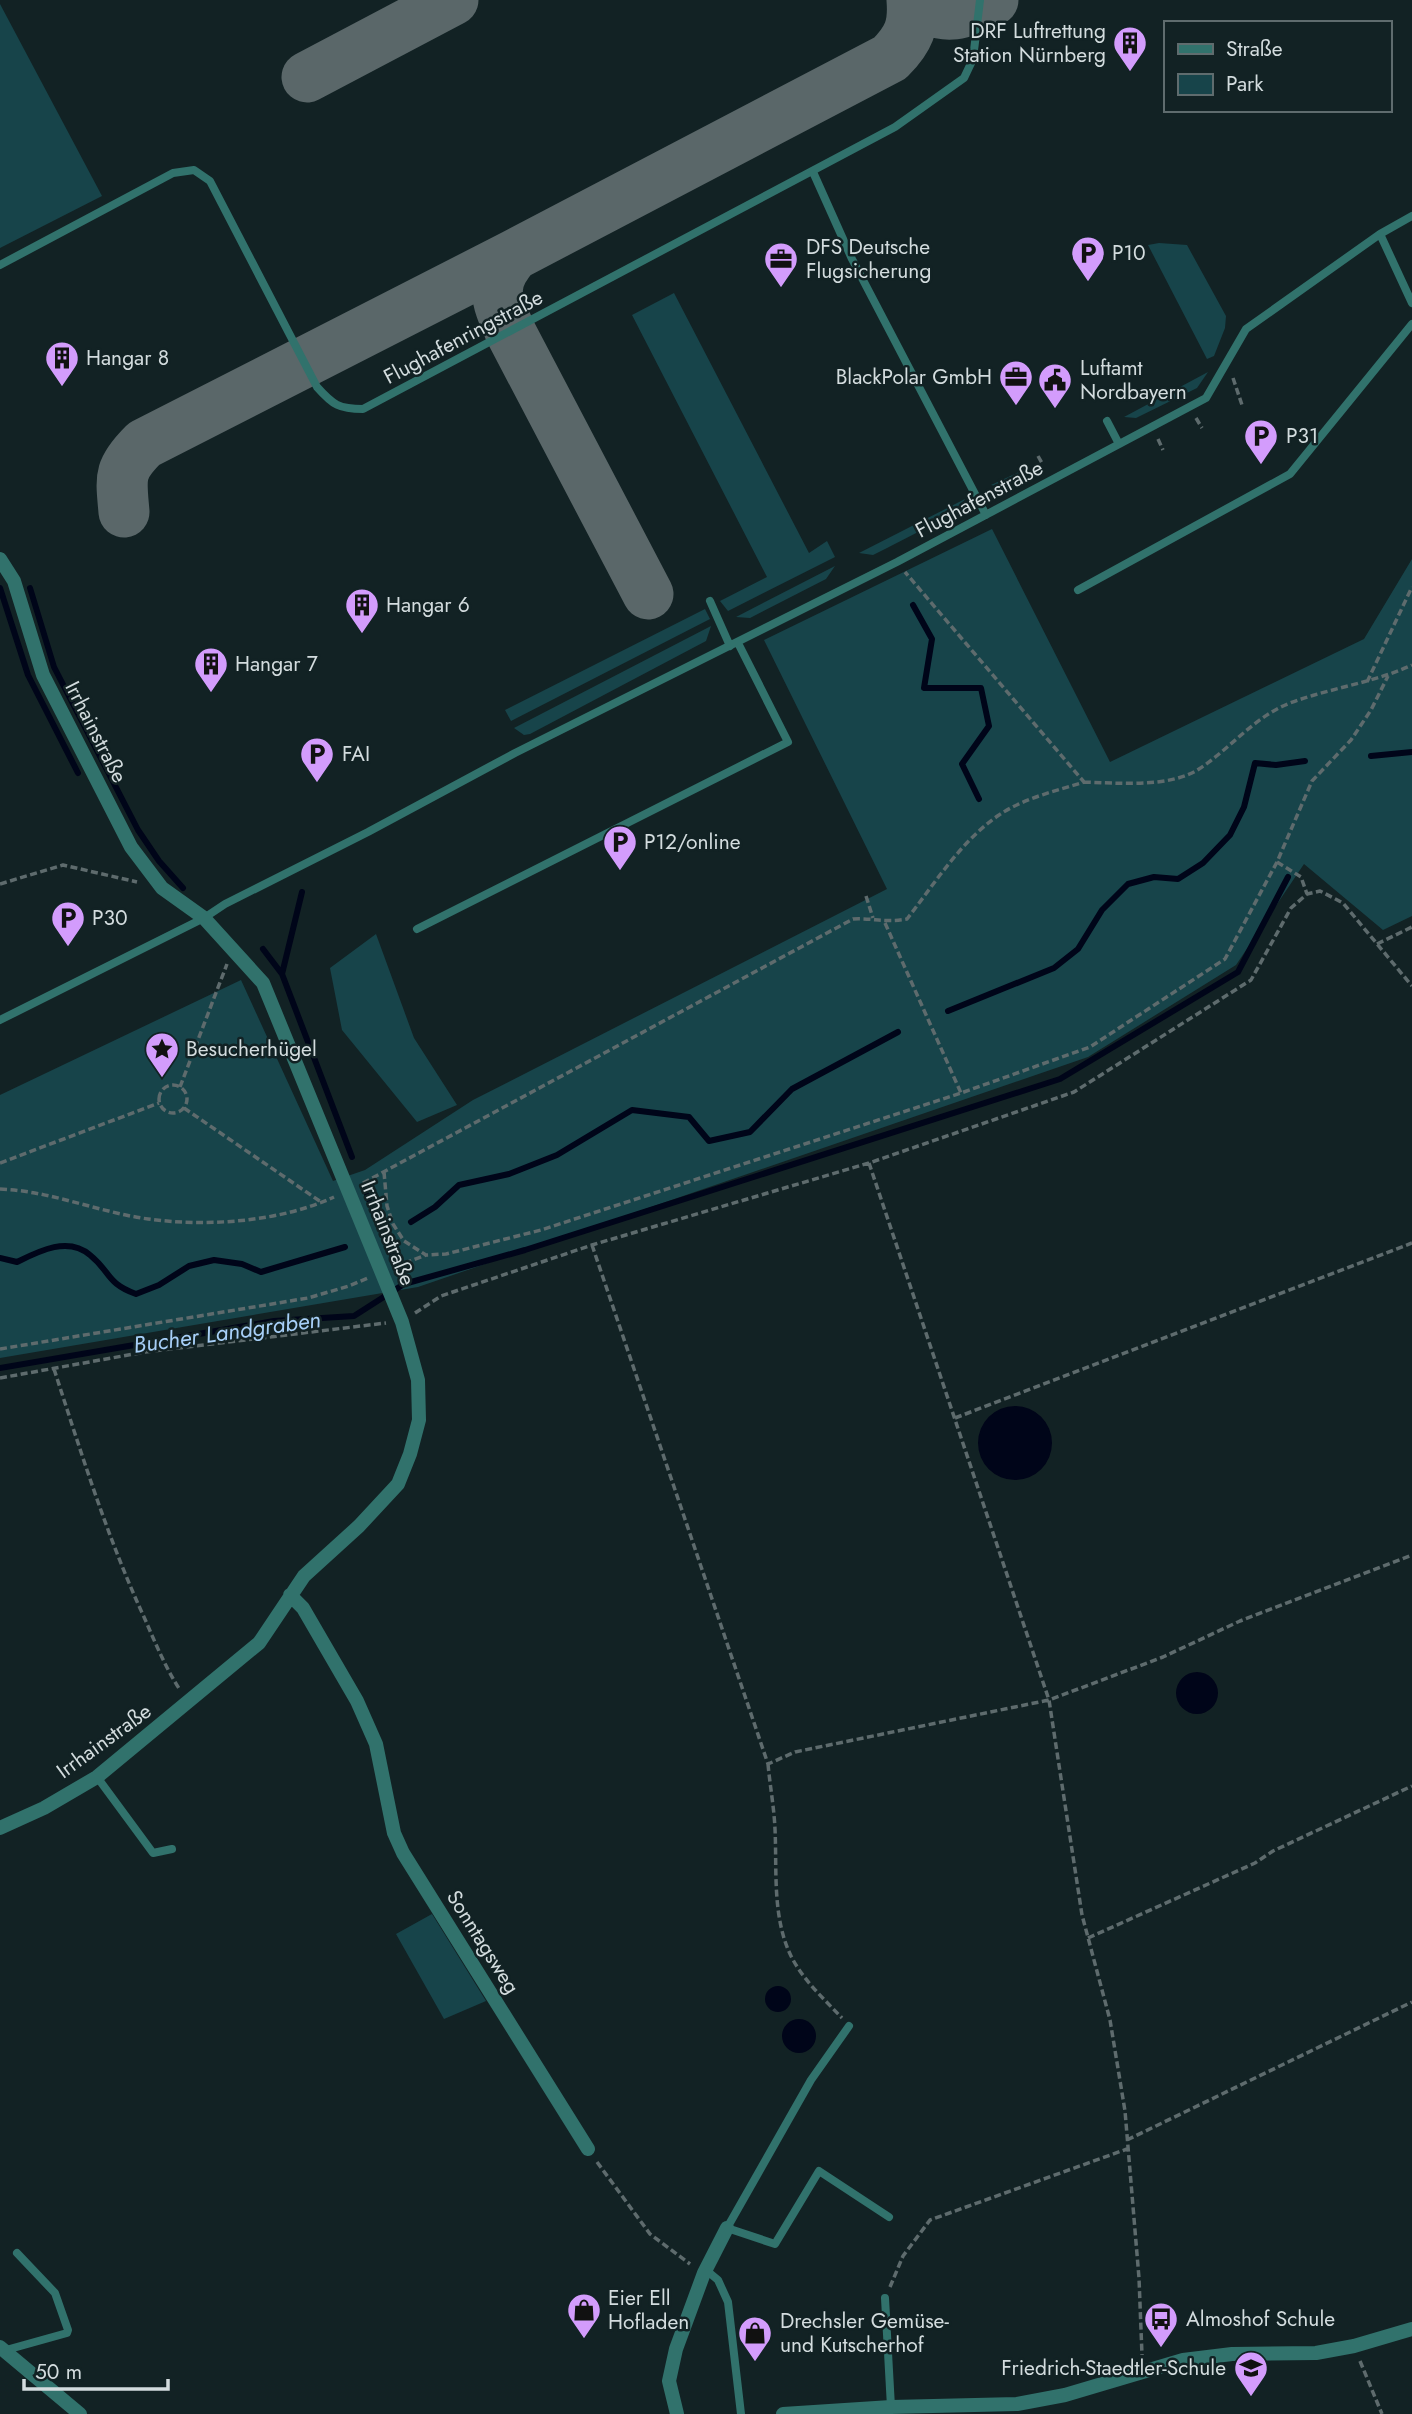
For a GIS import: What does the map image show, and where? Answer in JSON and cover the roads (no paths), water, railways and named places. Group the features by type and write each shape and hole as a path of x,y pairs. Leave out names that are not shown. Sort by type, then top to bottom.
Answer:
{"street":[{"name":"Irrhainstraße","path":"0,559 14,582 43,675 131,847 162,888 204,918 263,983 399,1315 418,1380 419,1420 398,1484 359,1526 304,1576 259,1643 97,1777 44,1808 0,1828"},
{"name":"Sonntagsweg","path":"290,1595 303,1608 357,1701 376,1744 394,1833 404,1853 588,2149"},
{"path":"677,2414 670,2381 676,2349 705,2271 727,2228"},
{"path":"783,2414 891,2407 1017,2404 1065,2395 1204,2356 1316,2353 1354,2346 1412,2329"},
{"path":"3,2349 80,2414"}],"lane":[{"name":"Flughafenringstraße","path":"0,264 173,173 194,170 210,181 317,387 329,401 343,409 363,409 895,127 964,78 972,59 980,0"},
{"path":"813,172 852,259 986,515"},
{"name":"Flughafenstraße","path":"0,1020 204,918 225,904 368,832 515,753 897,562 1206,398 1245,328 1380,234 1412,216"},
{"path":"1380,234 1412,303"},
{"path":"1078,590 1290,474 1412,324"},
{"path":"1107,421 1119,444"},
{"path":"417,929 788,742 710,601"},
{"path":"97,1777 153,1853 172,1849"},
{"path":"849,2026 811,2081 727,2228 775,2244 818,2171 889,2217"},
{"path":"3,2349 66,2333 68,2330 55,2293 17,2253"},
{"path":"705,2271 718,2280 728,2302 741,2414"},
{"path":"885,2298 891,2407"}],"waterway":[{"path":"0,588 28,675 78,773"},
{"path":"30,588 54,667 138,830 159,861 183,888"},
{"path":"913,605 932,639 924,688 981,688 989,726 962,764 979,799"},
{"path":"1371,756 1412,752"},
{"path":"948,1011 1054,968 1078,949 1102,910 1128,884 1154,877 1178,879 1203,863 1230,835 1244,807 1255,763 1276,765 1305,761"},
{"name":"Bucher Landgraben","path":"0,1368 274,1321 354,1316 404,1284 525,1250 1060,1079 1238,972 1288,877"},
{"path":"302,892 282,974 352,1157"},
{"path":"263,949 282,974"},
{"path":"411,1222 435,1207 459,1185 509,1174 557,1155 632,1110 689,1117 709,1141 750,1132 792,1089 898,1032"},
{"path":"367,1195 395,1261"},
{"path":"0,1258 17,1262 54,1247 81,1249 97,1261 119,1286 136,1294 159,1285 189,1266 214,1260 242,1264 261,1272 345,1247"}],"place":[{"name":"DRF Luftrettung Station Nürnberg","path":"1130,73"},
{"name":"P10","path":"1088,283"},
{"name":"DFS Deutsche Flugsicherung","path":"781,289"},
{"name":"Hangar 8","path":"62,388"},
{"name":"BlackPolar GmbH","path":"1016,407"},
{"name":"Luftamt Nordbayern","path":"1055,410"},
{"name":"P31","path":"1261,466"},
{"name":"Hangar 6","path":"362,635"},
{"name":"Hangar 7","path":"211,694"},
{"name":"FAI","path":"317,784"},
{"name":"P12/online","path":"620,872"},
{"name":"P30","path":"68,948"},
{"name":"Besucherhügel","path":"162,1079"},
{"name":"Eier Ell Hofladen","path":"584,2340"},
{"name":"Almoshof Schule","path":"1161,2349"},
{"name":"Drechsler Gemüse- und Kutscherhof","path":"755,2363"},
{"name":"Friedrich-Staedtler-Schule","path":"1251,2398"}]}
